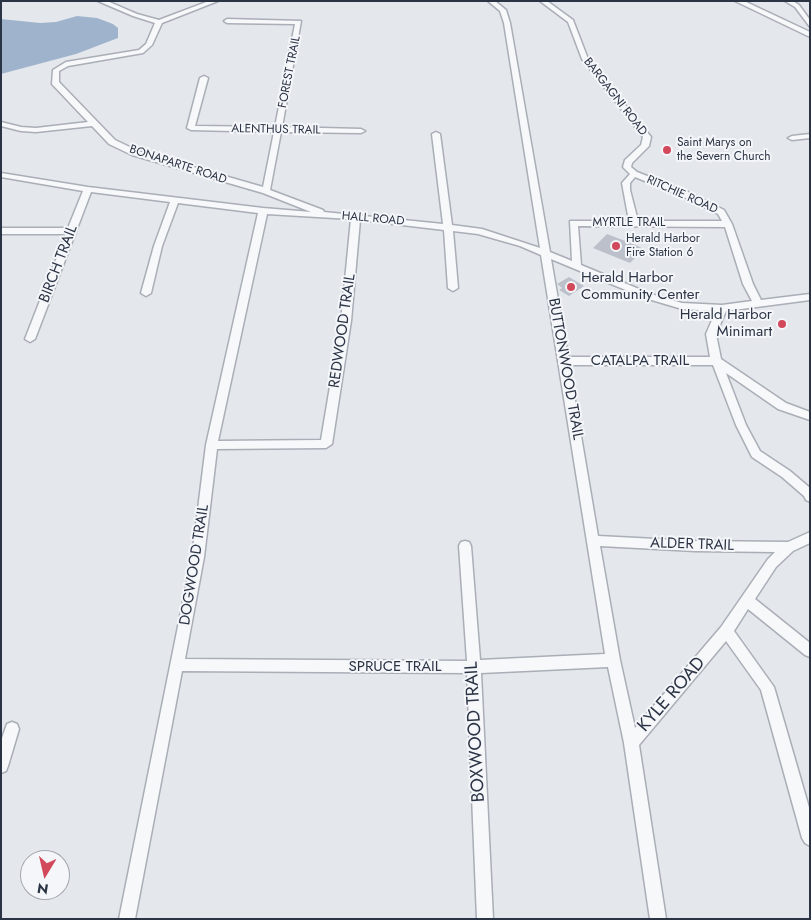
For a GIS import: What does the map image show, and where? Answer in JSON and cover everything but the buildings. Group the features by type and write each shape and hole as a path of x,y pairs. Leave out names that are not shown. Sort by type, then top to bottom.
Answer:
{"street":[{"path":"101,1 135,16 158,22 215,1"},
{"name":"BUTTONWOOD TRAIL","path":"491,1 505,14 595,541 613,660 630,743"},
{"name":"BARGAGNI ROAD","path":"544,1 571,21 585,59 645,132 647,137 645,146 627,165 634,174 626,183 634,223"},
{"path":"738,1 810,35"},
{"path":"788,1 797,6 810,25"},
{"name":"FOREST TRAIL","path":"227,21 299,22 266,191"},
{"name":"BONAPARTE ROAD","path":"158,22 151,42 144,50 137,54 66,64 56,70 55,82 112,142 135,152 266,191 313,208 324,215"},
{"name":"ALENTHUS TRAIL","path":"204,78 191,128 361,131"},
{"path":"1,124 21,129 36,130 95,123"},
{"path":"436,134 448,227 453,288"},
{"path":"792,138 810,136"},
{"name":"RITCHIE ROAD","path":"634,174 714,207 721,212 728,224 748,284 758,304"},
{"name":"HALL ROAD","path":"1,175 88,189 263,211 356,217 448,227 499,236 546,253 662,301 690,307 722,308 810,297"},
{"name":"BIRCH TRAIL","path":"30,339 88,189"},
{"path":"146,293 158,246 175,200"},
{"name":"DOGWOOD TRAIL","path":"127,919 198,557 212,445 263,211"},
{"name":"REDWOOD TRAIL","path":"212,445 326,444 346,321 356,217"},
{"name":"MYRTLE TRAIL","path":"576,266 572,223 728,224"},
{"path":"1,231 71,231"},
{"path":"722,308 711,334 713,352 741,425 756,454 786,474 808,493 810,497"},
{"name":"CATALPA TRAIL","path":"563,361 716,361"},
{"path":"716,361 782,406 810,416"},
{"name":"KYLE ROAD","path":"658,919 630,743 726,631 772,563 789,547 810,537"},
{"name":"ALDER TRAIL","path":"595,541 695,546 789,547"},
{"name":"BOXWOOD TRAIL","path":"465,546 474,667 485,919"},
{"path":"747,600 810,651"},
{"path":"726,631 767,687 810,838"},
{"name":"SPRUCE TRAIL","path":"177,665 474,667 613,660"},
{"path":"1,766 12,730"}],"water":[{"path":"77,16 97,18 113,24 118,28 118,38 76,54 1,74 1,19 40,23 56,22"}],"place":[{"name":"Saint Marys on the Severn Church","path":"667,150"},
{"name":"Herald Harbor Fire Station 6","path":"616,246"},
{"name":"Herald Harbor Community Center","path":"571,287"},
{"name":"Herald Harbor Minimart","path":"782,324"}]}
